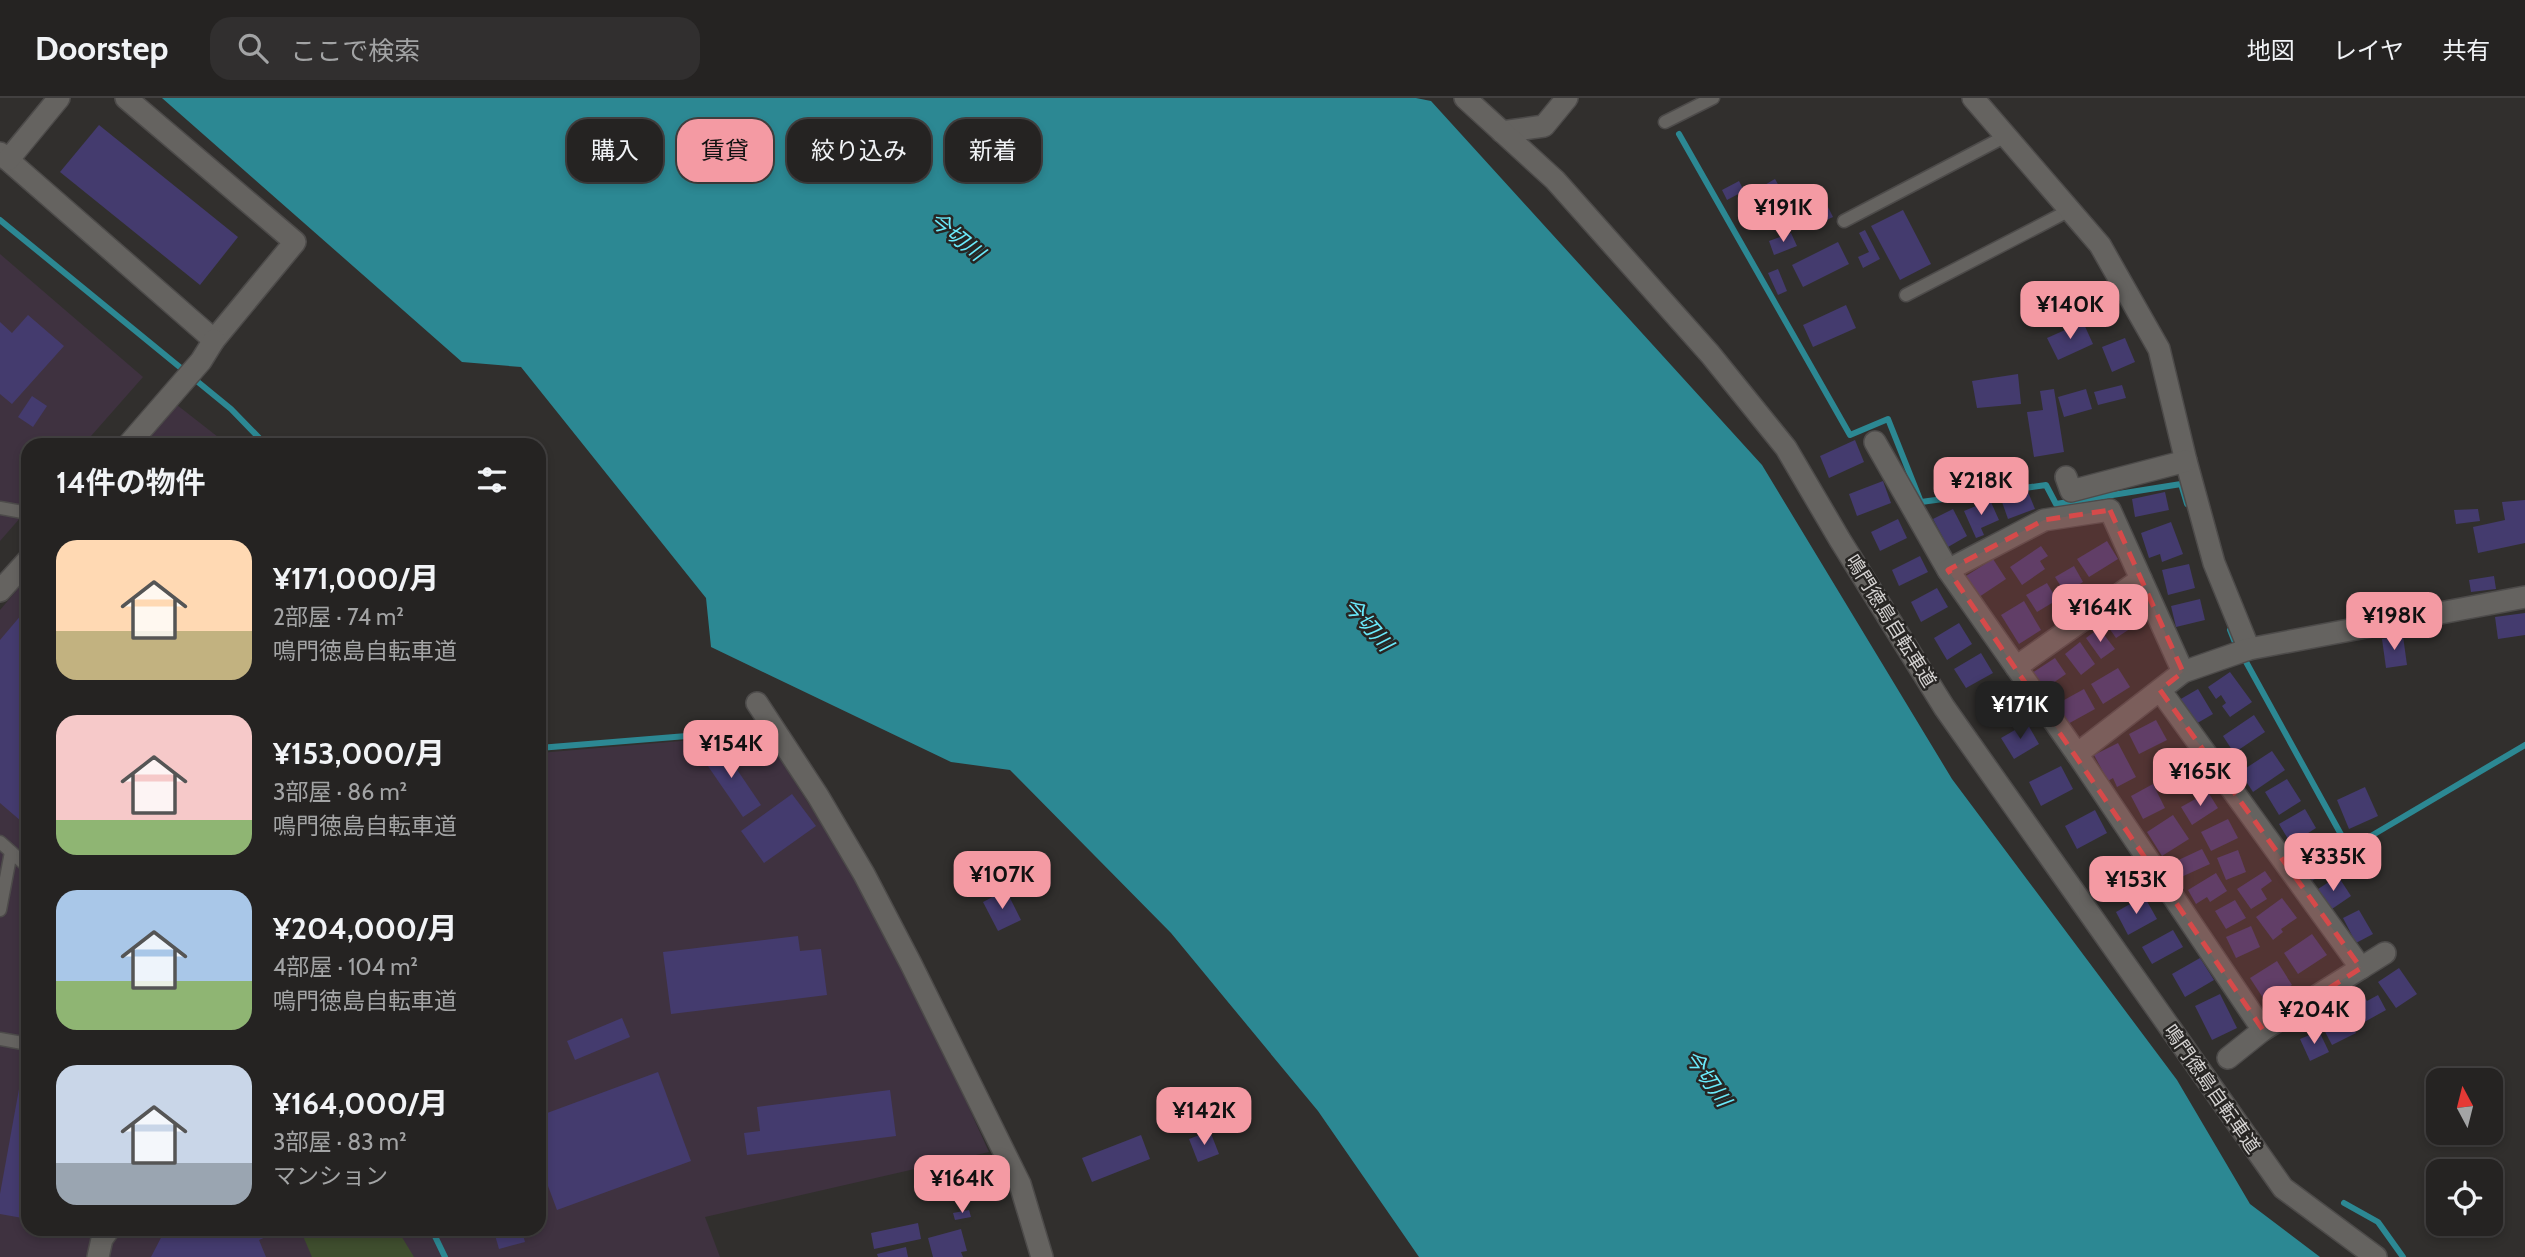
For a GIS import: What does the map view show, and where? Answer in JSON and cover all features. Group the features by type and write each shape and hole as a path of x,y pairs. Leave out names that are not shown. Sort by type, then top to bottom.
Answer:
{"street":[{"path":"59,98 4,156 214,340"},
{"path":"127,98 295,242 214,340 201,361 134,438"},
{"name":"鳴門徳島自転車道","path":"1465,98 1555,180 1710,354 1786,447 1840,540 1944,707 2283,1188 2376,1257"},
{"path":"1502,132 1544,126 1567,98"},
{"path":"1973,98 2101,245 2159,349 2214,563 2249,649"},
{"path":"1875,442 1948,570 2077,754 2263,1030"},
{"path":"2066,477 2071,491 2186,461"},
{"path":"1948,570 2044,520 2110,510 2183,673"},
{"path":"0,591 21,568"},
{"path":"2016,667 2141,579"},
{"path":"2077,754 2183,673 2249,649 2525,597"},
{"path":"2160,690 2361,968"},
{"path":"757,703 818,796 864,874 905,953 1020,1184 1042,1257"},
{"path":"2228,1058 2263,1030 2385,953"},
{"path":"98,1257 104,1236"}],"lane":[{"path":"1665,122 1713,98"},
{"path":"1844,221 2006,136"},
{"path":"1906,295 2070,210"},
{"path":"0,508 21,512"},
{"path":"0,842 21,861"},
{"path":"0,910 11,852"},
{"path":"0,1039 21,1043"}],"highlighted area":[{"path":"2110,510 2183,672 2160,690 2361,968 2263,1030 1948,570 2044,520"}],"shaded area":[{"path":"0,254 143,377 89,438 21,438 21,517 0,541"},
{"path":"177,405 219,438 148,438"},
{"path":"21,585 21,1236 546,1236 546,752 764,734 860,884 928,1018 989,1152 705,1217 720,1257 0,1257 0,610"}],"green space":[{"path":"303,1236 401,1236 414,1257 312,1257"}],"water":[{"name":"今切川","path":"162,98 1416,98 1431,101 1762,465 1952,779 2177,1080 2250,1204 2320,1257 1419,1257 1318,1111 1171,933 1010,770 951,762 711,647 706,598 521,367 462,362"}],"building":[{"path":"99,125 238,237 200,285 60,172"},
{"path":"1775,179 1786,199 1754,218 1742,198"},
{"path":"1739,181 1744,191 1727,200 1722,190"},
{"path":"1817,185 1833,217 1807,229 1792,196"},
{"path":"1903,210 1931,264 1900,280 1871,226"},
{"path":"1865,230 1880,259 1863,268 1858,257 1869,252 1859,233"},
{"path":"1791,233 1797,246 1774,255 1769,241"},
{"path":"1838,242 1849,264 1803,287 1792,265"},
{"path":"1778,269 1787,291 1778,295 1768,273"},
{"path":"1846,305 1856,328 1813,347 1803,325"},
{"path":"28,315 64,346 12,404 0,394 0,322 12,333"},
{"path":"2083,322 2093,344 2058,360 2047,338"},
{"path":"2125,338 2135,362 2112,372 2102,347"},
{"path":"2018,374 2021,404 1977,408 1972,381"},
{"path":"2122,385 2126,398 2098,405 2094,392"},
{"path":"2054,389 2064,452 2034,457 2027,412 2043,410 2040,391"},
{"path":"2086,389 2092,409 2064,417 2058,397"},
{"path":"32,396 47,406 33,427 18,417"},
{"path":"1855,440 1864,462 1829,478 1820,456"},
{"path":"1883,481 1891,503 1857,516 1849,494"},
{"path":"2028,492 2035,509 2008,519 2002,502"},
{"path":"2165,492 2169,510 2135,517 2132,499"},
{"path":"1990,500 1999,520 1981,528 1984,535 1976,538 1964,511"},
{"path":"2525,500 2525,543 2478,553 2473,527 2505,520 2502,502"},
{"path":"1953,509 1967,536 1948,547 1933,519"},
{"path":"2478,509 2480,521 2456,524 2454,510"},
{"path":"1898,519 1907,538 1880,551 1871,532"},
{"path":"2171,522 2183,554 2162,562 2160,554 2149,558 2141,533"},
{"path":"2107,541 2118,559 2089,577 2077,559"},
{"path":"2041,546 2048,556 2040,561 2045,569 2022,585 2010,567"},
{"path":"1920,556 1928,572 1899,586 1892,570"},
{"path":"1993,559 2006,579 1979,597 1966,576"},
{"path":"2189,564 2195,588 2168,595 2162,570"},
{"path":"2074,566 2083,582 2065,593 2055,577"},
{"path":"2494,576 2496,589 2471,592 2469,580"},
{"path":"2047,583 2057,600 2037,612 2026,595"},
{"path":"1937,588 1948,607 1921,622 1911,602"},
{"path":"2200,599 2205,620 2176,627 2171,606"},
{"path":"2024,601 2041,630 2019,644 2001,615"},
{"path":"2133,601 2145,619 2116,638 2104,621"},
{"path":"2525,613 2525,635 2498,639 2495,617"},
{"path":"21,615 21,821 0,803 0,640"},
{"path":"1959,623 1972,644 1947,660 1934,638"},
{"path":"2099,628 2115,649 2101,659 2086,638"},
{"path":"2403,636 2407,665 2386,668 2382,639"},
{"path":"2080,642 2095,664 2081,675 2065,654"},
{"path":"1981,653 1993,673 1966,688 1954,669"},
{"path":"2055,658 2066,674 2043,690 2032,673"},
{"path":"2118,668 2130,687 2103,704 2091,684"},
{"path":"2230,672 2252,702 2230,717 2222,706 2226,703 2221,695 2216,699 2208,687"},
{"path":"2006,686 2019,707 1990,725 1977,703"},
{"path":"2084,689 2095,709 2066,725 2055,705"},
{"path":"2198,689 2213,714 2194,725 2179,700"},
{"path":"2254,715 2265,732 2234,753 2223,736"},
{"path":"2156,720 2167,740 2139,754 2129,734"},
{"path":"2027,723 2039,744 2014,759 2001,738"},
{"path":"719,743 761,805 743,817 701,756"},
{"path":"2118,743 2136,777 2117,787 2113,778 2108,781 2094,755"},
{"path":"2272,751 2285,770 2253,792 2240,772"},
{"path":"2188,758 2197,773 2164,792 2155,777"},
{"path":"2061,766 2073,789 2041,806 2029,782"},
{"path":"2287,779 2301,801 2279,815 2265,792"},
{"path":"2153,784 2165,808 2143,819 2131,796"},
{"path":"2365,787 2378,816 2349,829 2337,800"},
{"path":"2208,792 2218,808 2192,825 2181,807"},
{"path":"792,794 816,826 764,863 741,831"},
{"path":"2305,809 2316,828 2291,844 2279,824"},
{"path":"2095,810 2107,833 2077,849 2065,826"},
{"path":"2173,815 2189,839 2162,856 2147,832"},
{"path":"2228,819 2238,838 2211,851 2201,832"},
{"path":"2322,842 2336,867 2308,883 2293,858"},
{"path":"2202,849 2210,864 2179,878 2172,863"},
{"path":"2238,850 2246,872 2226,880 2217,858"},
{"path":"2121,858 2135,880 2105,898 2092,876"},
{"path":"2265,871 2272,881 2261,889 2267,899 2251,909 2237,889"},
{"path":"2216,873 2227,891 2210,902 2207,897 2196,904 2188,890"},
{"path":"2338,876 2351,896 2329,911 2315,891"},
{"path":"1006,890 1021,920 998,931 983,902"},
{"path":"2144,896 2157,919 2128,935 2116,912"},
{"path":"2282,898 2297,918 2281,929 2283,932 2273,940 2256,917"},
{"path":"2235,900 2246,918 2226,929 2215,911"},
{"path":"2359,910 2373,934 2356,943 2343,918"},
{"path":"2251,926 2260,947 2236,958 2226,937"},
{"path":"2173,930 2183,947 2152,964 2142,947"},
{"path":"2312,934 2327,955 2298,974 2284,953"},
{"path":"798,936 800,951 821,949 827,995 671,1014 663,952"},
{"path":"2200,958 2214,980 2185,997 2172,974"},
{"path":"2277,961 2292,985 2265,1001 2250,978"},
{"path":"2399,968 2417,994 2396,1008 2378,982"},
{"path":"2362,993 2367,1001 2378,995 2386,1010 2359,1025 2346,1001"},
{"path":"2220,994 2237,1028 2212,1040 2195,1006"},
{"path":"2347,1013 2356,1033 2332,1045 2322,1026"},
{"path":"622,1018 630,1037 575,1060 567,1041"},
{"path":"2319,1031 2329,1052 2310,1061 2300,1039"},
{"path":"658,1072 691,1161 557,1210 546,1181 546,1113"},
{"path":"21,1078 21,1218 0,1214 0,1194"},
{"path":"890,1090 896,1136 747,1155 744,1133 760,1131 757,1107"},
{"path":"1210,1131 1219,1154 1198,1162 1189,1139"},
{"path":"1141,1135 1150,1159 1092,1182 1082,1158"},
{"path":"969,1210 971,1217 955,1220 953,1213"},
{"path":"918,1223 921,1239 874,1249 871,1233"},
{"path":"961,1229 967,1251 961,1252 963,1257 933,1257 928,1238"},
{"path":"162,1236 268,1236 259,1240 266,1257 151,1257"},
{"path":"495,1236 523,1236 525,1242 499,1249"},
{"path":"906,1247 908,1257 878,1257 877,1254"}],"waterway":[{"path":"1679,134 1850,435 1888,419 1921,502 2046,485 2056,504 2181,484 2187,504"},
{"path":"0,220 231,409 259,438"},
{"path":"2230,630 2349,849 2525,745"},
{"path":"546,747 736,732"},
{"path":"2344,1203 2378,1222 2403,1257"},
{"path":"435,1236 445,1257"}]}
